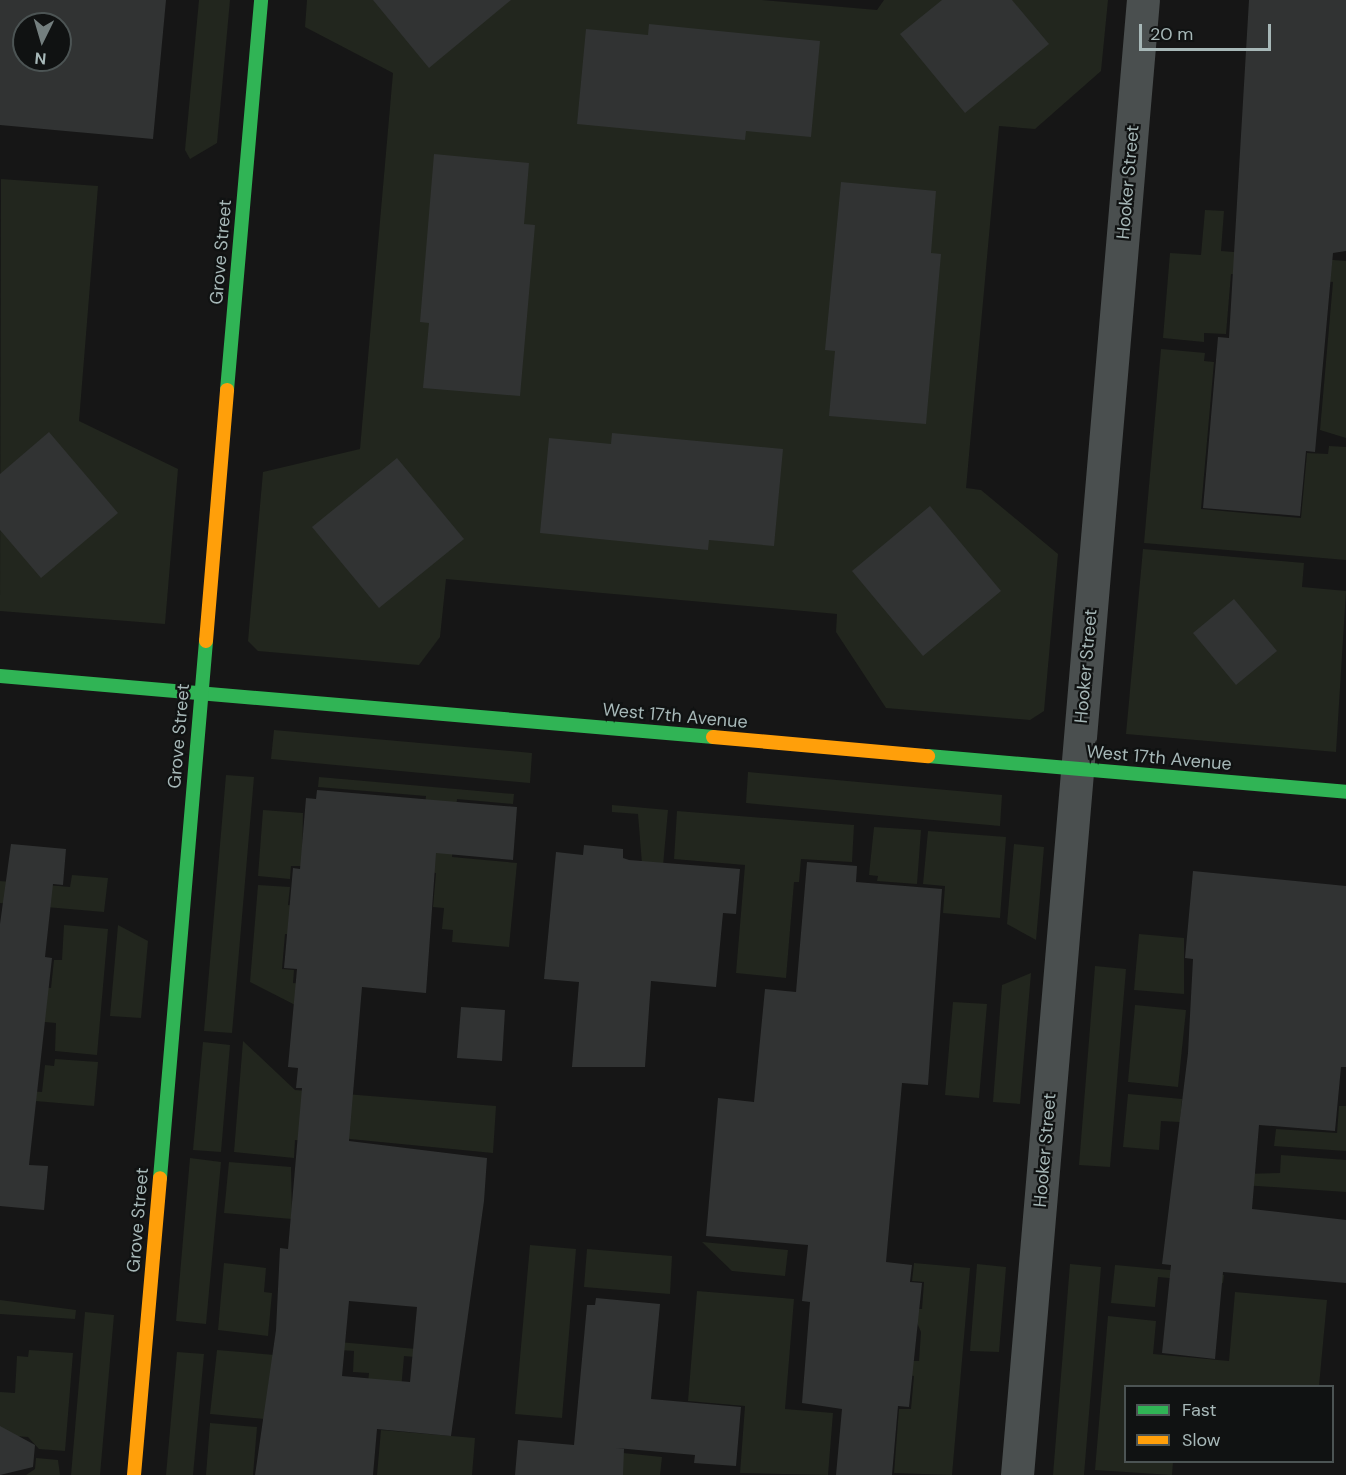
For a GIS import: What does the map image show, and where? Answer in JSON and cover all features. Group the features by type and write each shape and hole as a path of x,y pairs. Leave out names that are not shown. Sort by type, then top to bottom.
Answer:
{"street":[{"name":"Grove Street","path":"134,1475 261,0"},
{"name":"Hooker Street","path":"1017,1475 1143,0"},
{"name":"West 17th Avenue","path":"0,676 1346,792"}],"shaded area":[{"path":"199,0 230,0 217,143 190,159 185,150"},
{"path":"307,0 762,0 877,10 884,0 1108,0 1101,71 1035,129 999,126 966,488 981,490 1058,554 1044,711 1030,720 886,708 836,632 837,614 446,579 440,637 419,665 258,651 248,641 263,472 360,449 393,73 305,27"},
{"path":"1,179 98,186 79,421 178,469 165,624 0,611"},
{"path":"1205,210 1224,211 1221,251 1346,261 1346,438 1320,430 1333,282 1231,274 1226,334 1204,333 1204,342 1163,338 1170,253 1201,255"},
{"path":"1161,349 1205,353 1204,361 1214,362 1201,509 1301,518 1307,453 1328,454 1329,446 1346,447 1346,560 1144,543"},
{"path":"1143,549 1304,563 1302,587 1346,591 1336,752 1126,734"},
{"path":"274,730 532,753 530,783 271,759"},
{"path":"748,772 1002,795 1000,826 746,803"},
{"path":"226,775 254,777 232,1033 204,1031"},
{"path":"319,777 514,794 513,804 457,799 452,857 517,863 509,947 452,942 453,930 442,929 444,908 433,907 436,873 417,871 426,796 318,787"},
{"path":"612,805 668,810 663,866 642,864 638,814 612,812"},
{"path":"263,810 303,813 302,866 291,866 290,879 258,876"},
{"path":"677,811 854,825 852,862 801,859 799,882 794,882 786,978 736,973 745,865 674,859"},
{"path":"874,827 921,830 917,884 877,881 878,876 869,875"},
{"path":"928,831 1006,837 1000,918 943,913 945,886 923,884"},
{"path":"1014,844 1044,847 1036,940 1007,924"},
{"path":"72,875 108,878 104,912 0,903 0,881 70,887"},
{"path":"258,885 290,887 288,905 302,906 299,934 285,934 282,969 294,970 293,983 353,988 301,1008 250,982"},
{"path":"64,925 108,929 97,1055 55,1051 56,1023 0,1018 0,983 51,988 54,960 62,960"},
{"path":"118,925 148,941 141,1018 110,1016"},
{"path":"1139,934 1184,938 1184,994 1134,990"},
{"path":"1095,966 1126,969 1110,1167 1079,1165"},
{"path":"1031,973 1020,1104 993,1102 1002,985"},
{"path":"953,1002 987,1004 979,1098 945,1095"},
{"path":"1135,1005 1186,1010 1178,1087 1128,1082"},
{"path":"243,1041 295,1090 496,1106 493,1153 309,1135 308,1141 295,1140 294,1158 234,1152"},
{"path":"203,1042 230,1045 221,1152 193,1150"},
{"path":"55,1059 98,1062 94,1106 0,1098 0,1089 42,1092 45,1065 54,1066"},
{"path":"1128,1094 1182,1099 1180,1122 1161,1121 1159,1150 1123,1147"},
{"path":"1339,1106 1346,1106 1346,1151 1274,1146 1276,1129 1337,1133"},
{"path":"1281,1155 1346,1160 1346,1192 1243,1185 1244,1174 1280,1173"},
{"path":"190,1158 221,1162 206,1324 176,1321"},
{"path":"229,1162 291,1167 292,1219 224,1213"},
{"path":"702,1242 788,1250 785,1276 732,1271"},
{"path":"530,1245 576,1249 562,1418 515,1414"},
{"path":"587,1249 672,1256 670,1294 584,1287"},
{"path":"224,1263 266,1268 264,1292 272,1293 268,1336 218,1330"},
{"path":"914,1263 970,1268 952,1475 894,1473 899,1409 911,1409 914,1376 906,1375 907,1361 919,1361 921,1332 911,1309 922,1309 924,1282 912,1281"},
{"path":"977,1264 1006,1267 999,1352 970,1351"},
{"path":"1070,1264 1101,1267 1084,1475 1053,1475"},
{"path":"1115,1265 1224,1275 1223,1283 1158,1277 1155,1307 1111,1303"},
{"path":"697,1291 794,1299 785,1409 833,1413 828,1475 740,1473 745,1406 688,1401"},
{"path":"1235,1292 1327,1300 1319,1385 1124,1385 1124,1463 1173,1463 1172,1475 1095,1470 1108,1316 1156,1321 1153,1354 1229,1361"},
{"path":"0,1300 76,1310 75,1319 0,1314"},
{"path":"85,1312 114,1315 100,1475 71,1475"},
{"path":"328,1341 461,1353 460,1361 404,1356 400,1400 368,1382 369,1373 353,1372 354,1351 328,1349"},
{"path":"29,1350 73,1353 65,1451 39,1449 28,1437 0,1435 0,1392 15,1393 17,1356 28,1357"},
{"path":"217,1350 275,1355 268,1387 339,1426 210,1414"},
{"path":"177,1352 204,1354 193,1475 166,1475"},
{"path":"210,1423 257,1427 253,1475 206,1475"},
{"path":"381,1430 475,1438 472,1475 377,1475"},
{"path":"623,1453 662,1457 660,1475 621,1475"},
{"path":"36,1458 58,1460 60,1475 26,1475 35,1469"}],"building":[{"path":"0,0 166,0 153,139 0,125"},
{"path":"373,0 511,0 429,68"},
{"path":"942,0 1012,0 1049,44 965,113 900,34"},
{"path":"1249,0 1346,0 1346,251 1333,253 1315,452 1306,451 1300,516 1203,508 1218,337 1229,338"},
{"path":"649,24 820,41 811,137 746,131 745,140 577,124 586,29 648,35"},
{"path":"434,154 529,163 524,224 535,225 520,396 423,388 429,323 420,322"},
{"path":"841,182 936,191 931,253 941,254 926,424 829,416 835,351 825,350"},
{"path":"49,432 118,513 41,578 0,530 0,474"},
{"path":"612,433 783,449 774,546 709,540 708,550 540,533 549,438 611,444"},
{"path":"397,458 464,539 379,608 312,527"},
{"path":"930,506 1001,591 923,656 852,571"},
{"path":"1234,599 1277,651 1236,685 1193,633"},
{"path":"317,790 517,807 513,860 436,853 426,993 362,987 349,1141 487,1158 484,1201 451,1436 377,1429 373,1475 255,1475 276,1330 280,1248 288,1249 302,1088 296,1088 298,1068 288,1067 297,969 284,968 293,868 300,869 306,798 316,799","holes":["349,1301 417,1307 410,1382 342,1376"]},
{"path":"11,844 66,849 63,885 53,884 45,957 52,958 29,1165 48,1166 44,1210 0,1206 0,924"},
{"path":"584,845 623,849 623,858 629,860 740,869 736,914 723,913 716,987 651,981 645,1067 572,1067 579,982 544,979 556,852 583,855"},
{"path":"807,862 857,866 856,882 942,889 928,1085 902,1083 886,1262 912,1265 910,1282 922,1283 909,1407 898,1406 892,1475 836,1475 842,1409 802,1403 810,1302 802,1301 808,1245 706,1236 718,1098 754,1102 765,989 796,992"},
{"path":"1193,871 1346,886 1346,1067 1341,1067 1335,1131 1259,1125 1252,1209 1346,1220 1346,1283 1223,1272 1215,1359 1162,1353 1171,1265 1162,1264 1188,1053 1193,959 1185,958"},
{"path":"461,1007 505,1010 502,1061 457,1058"},
{"path":"596,1298 660,1304 651,1399 741,1407 736,1466 694,1463 695,1455 616,1448 624,1449 623,1475 515,1475 518,1440 574,1445 587,1305 595,1305"},
{"path":"0,1426 35,1445 33,1467 0,1475"}],"traffic: fast":[{"path":"227,390 261,0"},
{"path":"160,1178 206,641"},
{"path":"0,676 713,737"},
{"path":"928,756 1346,792"}],"traffic: slow":[{"path":"206,641 227,390"},
{"path":"713,737 928,756"},
{"path":"134,1475 160,1178"}]}
